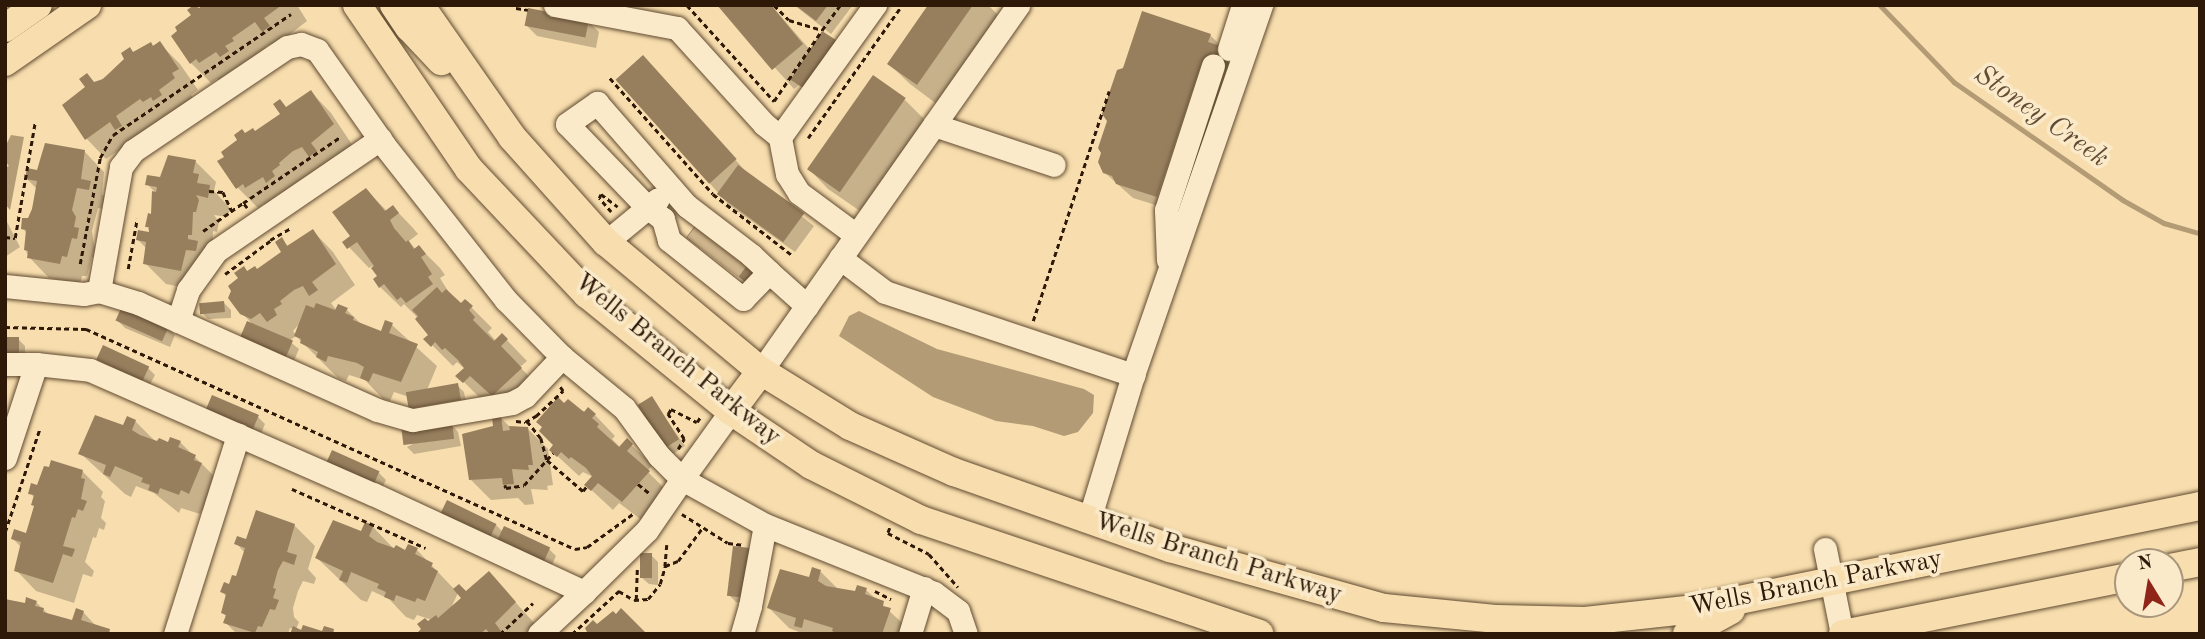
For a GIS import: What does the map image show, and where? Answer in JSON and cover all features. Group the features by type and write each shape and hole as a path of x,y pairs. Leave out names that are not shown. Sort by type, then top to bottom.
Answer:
{"main road":[{"path":"5,28 38,5"},
{"path":"5,62 87,5"},
{"name":"Wells Branch Parkway","path":"357,5 469,169 587,294 731,411 811,465 921,520 1259,634"},
{"path":"394,5 409,27 512,137"},
{"name":"Wells Branch Parkway","path":"420,5 512,137 606,229 761,371 850,426 954,472 1170,548 1384,608 1497,619 1585,621 1695,609 2200,506"},
{"path":"731,411 761,371"},
{"name":"Wells Branch Parkway","path":"1843,634 2114,580"},
{"path":"1687,634 1751,598"}],"street":[{"path":"555,5 677,28 764,124 780,137 786,174 799,193 856,235"},
{"path":"780,137 875,5"},
{"path":"761,371 1018,5"},
{"path":"1169,270 1166,237 1221,57 1233,5"},
{"path":"1221,57 1243,5"},
{"path":"1090,520 1133,375 1261,5"},
{"path":"99,291 121,167 133,151 287,47 301,44 317,50 380,139 506,300 562,357 624,408 659,456 682,480 765,525 924,588 958,611 966,634"},
{"path":"769,272 743,299 716,251 687,206 597,103 567,124 647,207 663,219 669,240 716,251 769,272 807,306"},
{"path":"934,125 1054,165"},
{"path":"178,321 188,290 216,251 380,139"},
{"path":"606,229 647,207 671,188"},
{"path":"840,258 886,292 1133,375"},
{"path":"5,286 84,294 99,291 138,303 377,410 413,420 512,403 525,396 562,357"},
{"path":"5,365 36,364 90,370 584,592"},
{"path":"5,458 36,364"},
{"path":"539,634 647,530 731,411"},
{"path":"175,634 238,436"},
{"path":"742,634 750,607 765,525"},
{"path":"1825,549 1843,634"},
{"path":"910,634 924,588"}],"path":[{"path":"687,5 774,101 840,5"},
{"path":"774,5 789,20 822,30"},
{"path":"808,138 902,5"},
{"path":"516,8 528,10"},
{"path":"610,78 713,194 792,256"},
{"path":"1032,327 1109,91"},
{"path":"5,237 15,238 35,122"},
{"path":"203,231 340,137"},
{"path":"209,191 223,192 232,211"},
{"path":"606,229 612,211 599,198 601,194 618,208 624,202"},
{"path":"243,203 251,214"},
{"path":"128,269 136,219"},
{"path":"221,277 291,228"},
{"path":"264,232 270,241"},
{"path":"5,327 86,329 575,549 586,547 634,513 641,503"},
{"path":"676,452 684,439 668,414 671,409 697,422 701,416"},
{"path":"527,421 541,438 547,460 583,491 586,487"},
{"path":"5,532 40,428"},
{"path":"505,485 506,488 524,485 553,453"},
{"path":"638,484 648,492 654,484"},
{"path":"292,489 426,548"},
{"path":"676,511 728,543 748,545"},
{"path":"665,566 678,561 703,527"},
{"path":"572,634 619,591 636,600 648,599 656,592 665,566 667,545"},
{"path":"636,600 637,566"},
{"path":"500,634 533,603"}],"shaded area":[{"path":"11,135 24,137 10,210 5,204 5,168 9,166 5,161 5,147"},
{"path":"859,311 937,349 1084,389 1094,395 1093,413 1078,432 1064,436 1033,426 996,421 933,397 839,336 849,316"}],"building":[{"path":"194,5 199,8 203,5 282,5 264,18 270,26 262,32 255,22 232,38 234,41 225,46 229,51 220,57 216,52 199,63 196,59 190,64 171,36 177,31 175,27 191,15 187,10"},
{"path":"717,5 771,5 803,44 772,70"},
{"path":"795,5 828,5 816,21"},
{"path":"928,5 973,5 917,85 887,64"},
{"path":"528,8 589,20 585,37 525,26"},
{"path":"1142,11 1211,34 1208,42 1236,51 1230,71 1202,62 1157,197 1116,184 1112,176 1103,173 1098,162 1101,153 1098,148 1107,121 1102,114 1117,70 1123,68"},
{"path":"822,31 836,40 805,89 790,80"},
{"path":"160,41 179,69 172,73 175,78 159,90 162,95 153,101 151,97 143,102 140,99 116,116 122,126 115,130 110,122 85,140 62,105 85,87 79,79 87,73 94,82 103,79 124,59 121,53 130,47 133,52 151,42 153,46"},
{"path":"643,55 737,159 709,184 616,80"},
{"path":"873,75 906,98 840,192 807,169"},
{"path":"311,90 334,124 311,143 317,151 309,157 302,147 293,151 272,171 275,176 266,183 263,177 245,188 243,184 236,189 217,161 224,157 221,152 237,140 234,135 242,129 245,133 253,128 255,131 280,114 273,104 280,99 286,107"},
{"path":"45,143 85,150 81,179 91,181 89,190 77,188 72,210 76,217 74,227 79,228 77,239 72,238 67,257 62,256 60,264 27,258 28,251 24,250 26,230 21,229 22,218 28,218 32,209 37,181 25,179 27,168 37,170"},
{"path":"168,155 196,160 193,173 199,174 197,183 210,185 208,198 196,195 199,200 196,212 193,212 192,235 188,235 188,239 198,241 196,251 186,250 181,271 143,264 146,242 136,240 138,230 149,232 149,227 145,227 148,213 151,214 152,191 156,192 157,187 145,185 147,175 160,177"},
{"path":"738,165 804,213 783,242 717,194"},
{"path":"366,188 385,211 393,205 399,213 390,220 394,228 414,249 419,245 426,254 421,257 432,274 428,277 433,284 406,303 401,297 397,300 384,284 379,288 373,279 377,276 371,268 374,266 357,242 347,249 342,242 350,236 332,212"},
{"path":"697,223 760,271 749,285 686,237"},
{"path":"313,229 336,264 312,282 318,290 309,296 303,286 294,290 280,301 282,304 274,309 277,315 267,322 260,313 251,319 240,314 228,298 231,291 228,286 238,278 234,273 244,266 247,271 255,266 257,269 281,252 275,242 282,237 287,246"},
{"path":"437,287 442,293 446,289 461,303 465,299 473,306 469,310 475,317 473,320 494,341 502,333 508,339 501,346 522,368 492,396 470,376 463,383 455,376 464,368 458,360 435,342 431,347 423,339 428,335 415,319 418,316 412,310"},
{"path":"224,301 225,312 200,314 199,303"},
{"path":"316,303 335,310 338,304 348,308 345,313 354,317 353,320 381,331 385,320 393,323 389,333 418,344 401,382 373,373 369,382 360,378 364,367 357,363 328,356 326,362 316,357 318,352 300,343 301,339 294,336 306,305 314,308"},
{"path":"122,306 169,327 162,341 115,321"},
{"path":"247,321 293,341 286,357 240,338"},
{"path":"5,337 19,337 19,353 5,353"},
{"path":"103,345 149,367 142,381 96,360"},
{"path":"458,383 461,400 409,409 406,392"},
{"path":"212,395 259,415 253,430 206,410"},
{"path":"652,396 679,439 665,448 638,405"},
{"path":"558,397 564,403 568,399 584,412 588,407 596,414 592,418 599,424 597,427 619,447 627,438 633,444 627,451 650,471 622,502 598,483 591,491 584,485 592,476 586,468 561,452 557,457 549,450 553,445 539,431 542,427 536,422"},
{"path":"95,415 123,425 127,416 136,420 132,430 140,435 157,441 159,438 168,442 170,437 181,441 178,447 196,455 194,460 202,463 189,494 181,490 179,495 160,488 158,494 148,490 150,485 141,482 143,478 115,466 110,477 103,474 106,465 78,454"},
{"path":"501,416 503,431 510,430 509,426 528,427 533,465 528,465 529,470 512,469 514,484 503,485 502,478 469,480 462,434 493,426 492,417"},
{"path":"452,422 454,439 403,445 401,428"},
{"path":"332,450 380,471 373,486 325,465"},
{"path":"51,460 83,470 81,478 85,479 81,499 87,501 83,511 78,509 75,518 72,517 63,546 75,549 72,557 63,554 53,583 14,571 21,542 11,539 14,529 26,533 34,506 31,505 34,495 28,494 31,483 37,485 44,466 49,467"},
{"path":"447,500 496,524 489,538 440,514"},
{"path":"256,510 295,524 287,552 297,555 294,565 283,561 278,570 273,598 279,600 275,610 270,609 262,627 258,626 255,633 223,623 226,615 221,613 226,594 220,592 224,582 229,584 232,575 236,576 245,548 234,544 237,536 246,539"},
{"path":"333,520 361,531 365,522 374,525 369,536 377,542 394,548 396,545 405,550 408,544 418,548 415,554 433,563 431,567 438,571 425,601 417,598 415,602 396,595 394,601 384,597 386,592 377,588 379,584 351,572 347,583 339,580 343,571 315,558"},
{"path":"504,526 550,548 544,561 498,540"},
{"path":"733,546 750,548 744,598 727,596"},
{"path":"640,553 652,553 652,578 640,578"},
{"path":"812,567 821,570 818,581 826,586 855,591 857,585 867,588 865,594 884,601 883,606 891,608 882,634 838,634 832,631 833,628 804,619 802,628 794,626 796,618 767,608 780,569 809,577"},
{"path":"489,571 516,602 495,623 501,631 498,634 490,634 486,629 480,634 416,634 421,629 417,624 425,618 428,621 436,615 438,618 461,598 453,589 459,584 466,591"},
{"path":"26,597 37,601 35,606 44,608 43,612 72,620 76,608 84,611 81,620 110,629 109,634 5,634 5,599 25,603"},
{"path":"621,608 645,632 643,634 588,634 585,628 593,620 597,624 613,611 616,614"},
{"path":"303,625 322,631 324,626 334,629 333,634 290,634 293,626 301,630"}],"waterway":[{"name":"Stoney Creek","path":"1880,5 1954,82 2123,200 2164,223 2200,233"}],"tunnel":[{"path":"696,244 707,230"},
{"path":"711,256 722,242"},
{"path":"729,270 740,255"}]}
